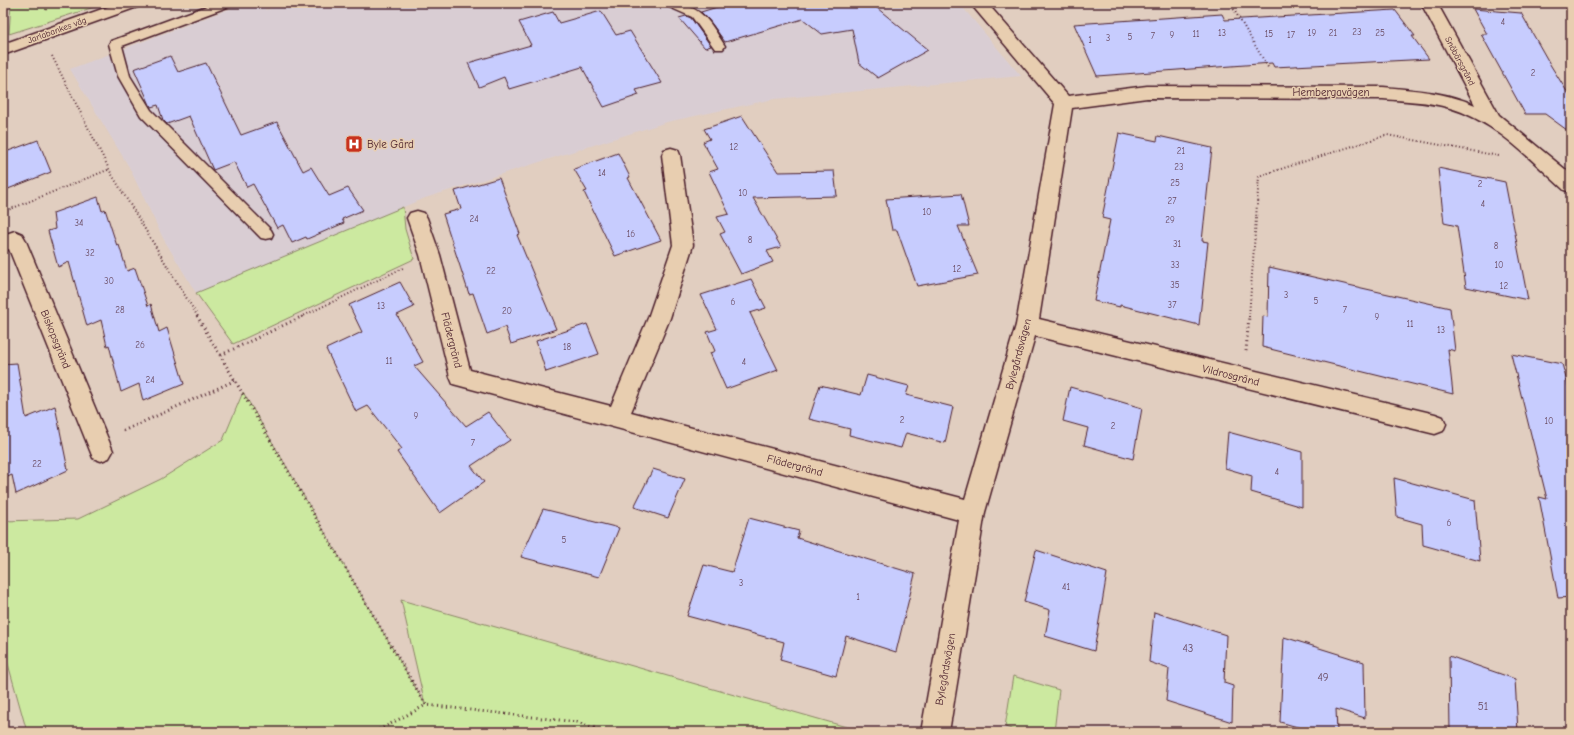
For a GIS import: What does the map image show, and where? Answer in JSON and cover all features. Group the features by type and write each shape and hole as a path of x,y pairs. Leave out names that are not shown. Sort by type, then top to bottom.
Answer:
{"street":[{"name":"Jarlabankes väg","path":"3,50 134,3"},
{"path":"978,3 1064,104"},
{"name":"Snöbärsgränd","path":"1429,3 1492,119"},
{"name":"Hembergavägen","path":"1064,104 1147,92 1383,93 1422,96 1455,103 1492,119 1571,185"},
{"name":"Bylegårdsvägen","path":"934,732 973,512 1027,325 1064,104"},
{"path":"617,418 659,318 683,245 671,155"},
{"name":"Flädergränd","path":"417,218 430,255 461,377 973,512"},
{"name":"Biskopsgränd","path":"3,243 15,239 100,446"},
{"name":"Vildrosgränd","path":"1027,325 1435,424"}],"lane":[{"path":"226,3 114,44 124,76 146,113 266,234"},
{"path":"672,3 696,14 719,46"}],"path":[{"path":"47,3 41,36 110,170 236,380 426,705"},
{"path":"1230,3 1270,72"},
{"path":"1244,378 1259,176 1387,136 1503,157"},
{"path":"3,212 110,170"},
{"path":"221,355 430,255"},
{"path":"100,446 236,380"},
{"path":"376,732 426,705 577,722 605,732"}],"shaded area":[{"name":"Byle Gård","path":"245,3 260,3 266,10 286,3 959,3 1021,76 774,99 667,122 425,198 196,293 163,238 129,167 70,69"}],"green space":[{"path":"11,3 107,3 9,34"},
{"path":"403,207 405,229 414,259 233,344 196,293"},
{"path":"243,392 425,704 401,600 864,732 27,732 3,646 3,521 78,519 161,479 223,440"},
{"path":"1013,676 1059,690 1054,732 1021,732 1005,727"}],"building":[{"path":"730,3 871,3 928,50 878,78 859,63 852,29 822,34 803,19 725,42 709,20 701,12"},
{"path":"1473,9 1521,13 1571,98 1571,133 1545,114 1525,114 1481,34 1487,34"},
{"path":"1395,10 1415,36 1412,36 1429,59 1274,67 1272,63 1097,76 1074,24 1222,14 1225,20"},
{"path":"601,11 616,35 630,31 662,83 636,90 639,95 604,107 582,67 509,89 504,77 479,87 468,63 531,45 519,22 553,12 559,23"},
{"path":"686,16 691,18 711,46 705,48 679,18"},
{"path":"170,56 178,72 206,63 241,135 277,122 303,171 311,167 329,196 348,188 363,210 342,219 344,223 307,239 306,237 292,243 283,225 277,228 253,184 247,187 234,162 213,170 189,116 167,124 163,120 158,105 151,107 134,69"},
{"path":"742,116 778,172 834,171 837,196 753,198 781,247 767,251 773,262 741,274 720,234 725,232 717,217 729,214 709,172 718,169 703,142 710,139 704,129"},
{"path":"1119,133 1157,141 1158,136 1212,148 1202,241 1208,242 1199,325 1120,305 1120,307 1094,301 1110,220 1102,218"},
{"path":"38,140 51,172 3,191 3,153"},
{"path":"618,153 630,177 628,178 661,240 615,256 584,192 587,191 574,169"},
{"path":"1438,168 1505,182 1528,300 1466,287 1457,226 1444,223"},
{"path":"499,178 520,234 517,235 556,329 511,344 505,327 487,334 473,293 469,294 443,214 461,209 455,191"},
{"path":"961,194 969,226 958,226 978,275 917,286 897,230 892,230 886,199"},
{"path":"98,197 102,211 105,209 127,271 135,268 148,306 151,304 159,332 167,328 184,384 143,401 139,384 121,392 101,320 87,326 69,262 58,267 48,231 55,229 53,213"},
{"path":"1269,267 1450,308 1455,351 1448,349 1453,394 1262,347 1263,316 1268,317"},
{"path":"751,279 766,308 750,313 778,370 726,389 710,353 715,351 707,332 717,329 701,295"},
{"path":"400,282 414,307 397,315 423,362 414,366 466,426 488,412 510,440 471,466 484,482 440,513 397,452 402,449 368,406 356,412 326,349 362,332 349,305"},
{"path":"587,324 599,354 546,372 536,341"},
{"path":"1511,354 1562,364 1571,396 1571,597 1558,598 1539,497 1547,499"},
{"path":"17,363 26,418 55,406 68,470 16,494 12,475 3,479 3,364"},
{"path":"867,375 909,386 906,395 953,407 945,443 906,433 901,448 849,435 850,429 809,419 820,385 861,395"},
{"path":"1070,387 1142,408 1133,459 1084,445 1088,428 1063,421"},
{"path":"1228,432 1302,452 1302,507 1251,492 1252,476 1225,468"},
{"path":"653,469 685,479 668,518 634,507"},
{"path":"1394,478 1475,500 1480,561 1423,545 1422,524 1397,517"},
{"path":"543,509 619,528 599,577 521,557"},
{"path":"749,518 799,531 797,538 915,574 896,652 846,636 836,676 780,660 784,642 687,616 704,565 732,572"},
{"path":"1036,550 1107,573 1094,651 1045,636 1050,610 1024,602"},
{"path":"1154,612 1226,635 1224,683 1233,686 1232,722 1166,701 1169,669 1149,662"},
{"path":"1284,637 1364,662 1365,718 1336,709 1337,732 1315,732 1280,722"},
{"path":"1449,656 1515,679 1518,732 1450,732"}],"place":[{"name":"Byle Gård","path":"354,144"}]}
